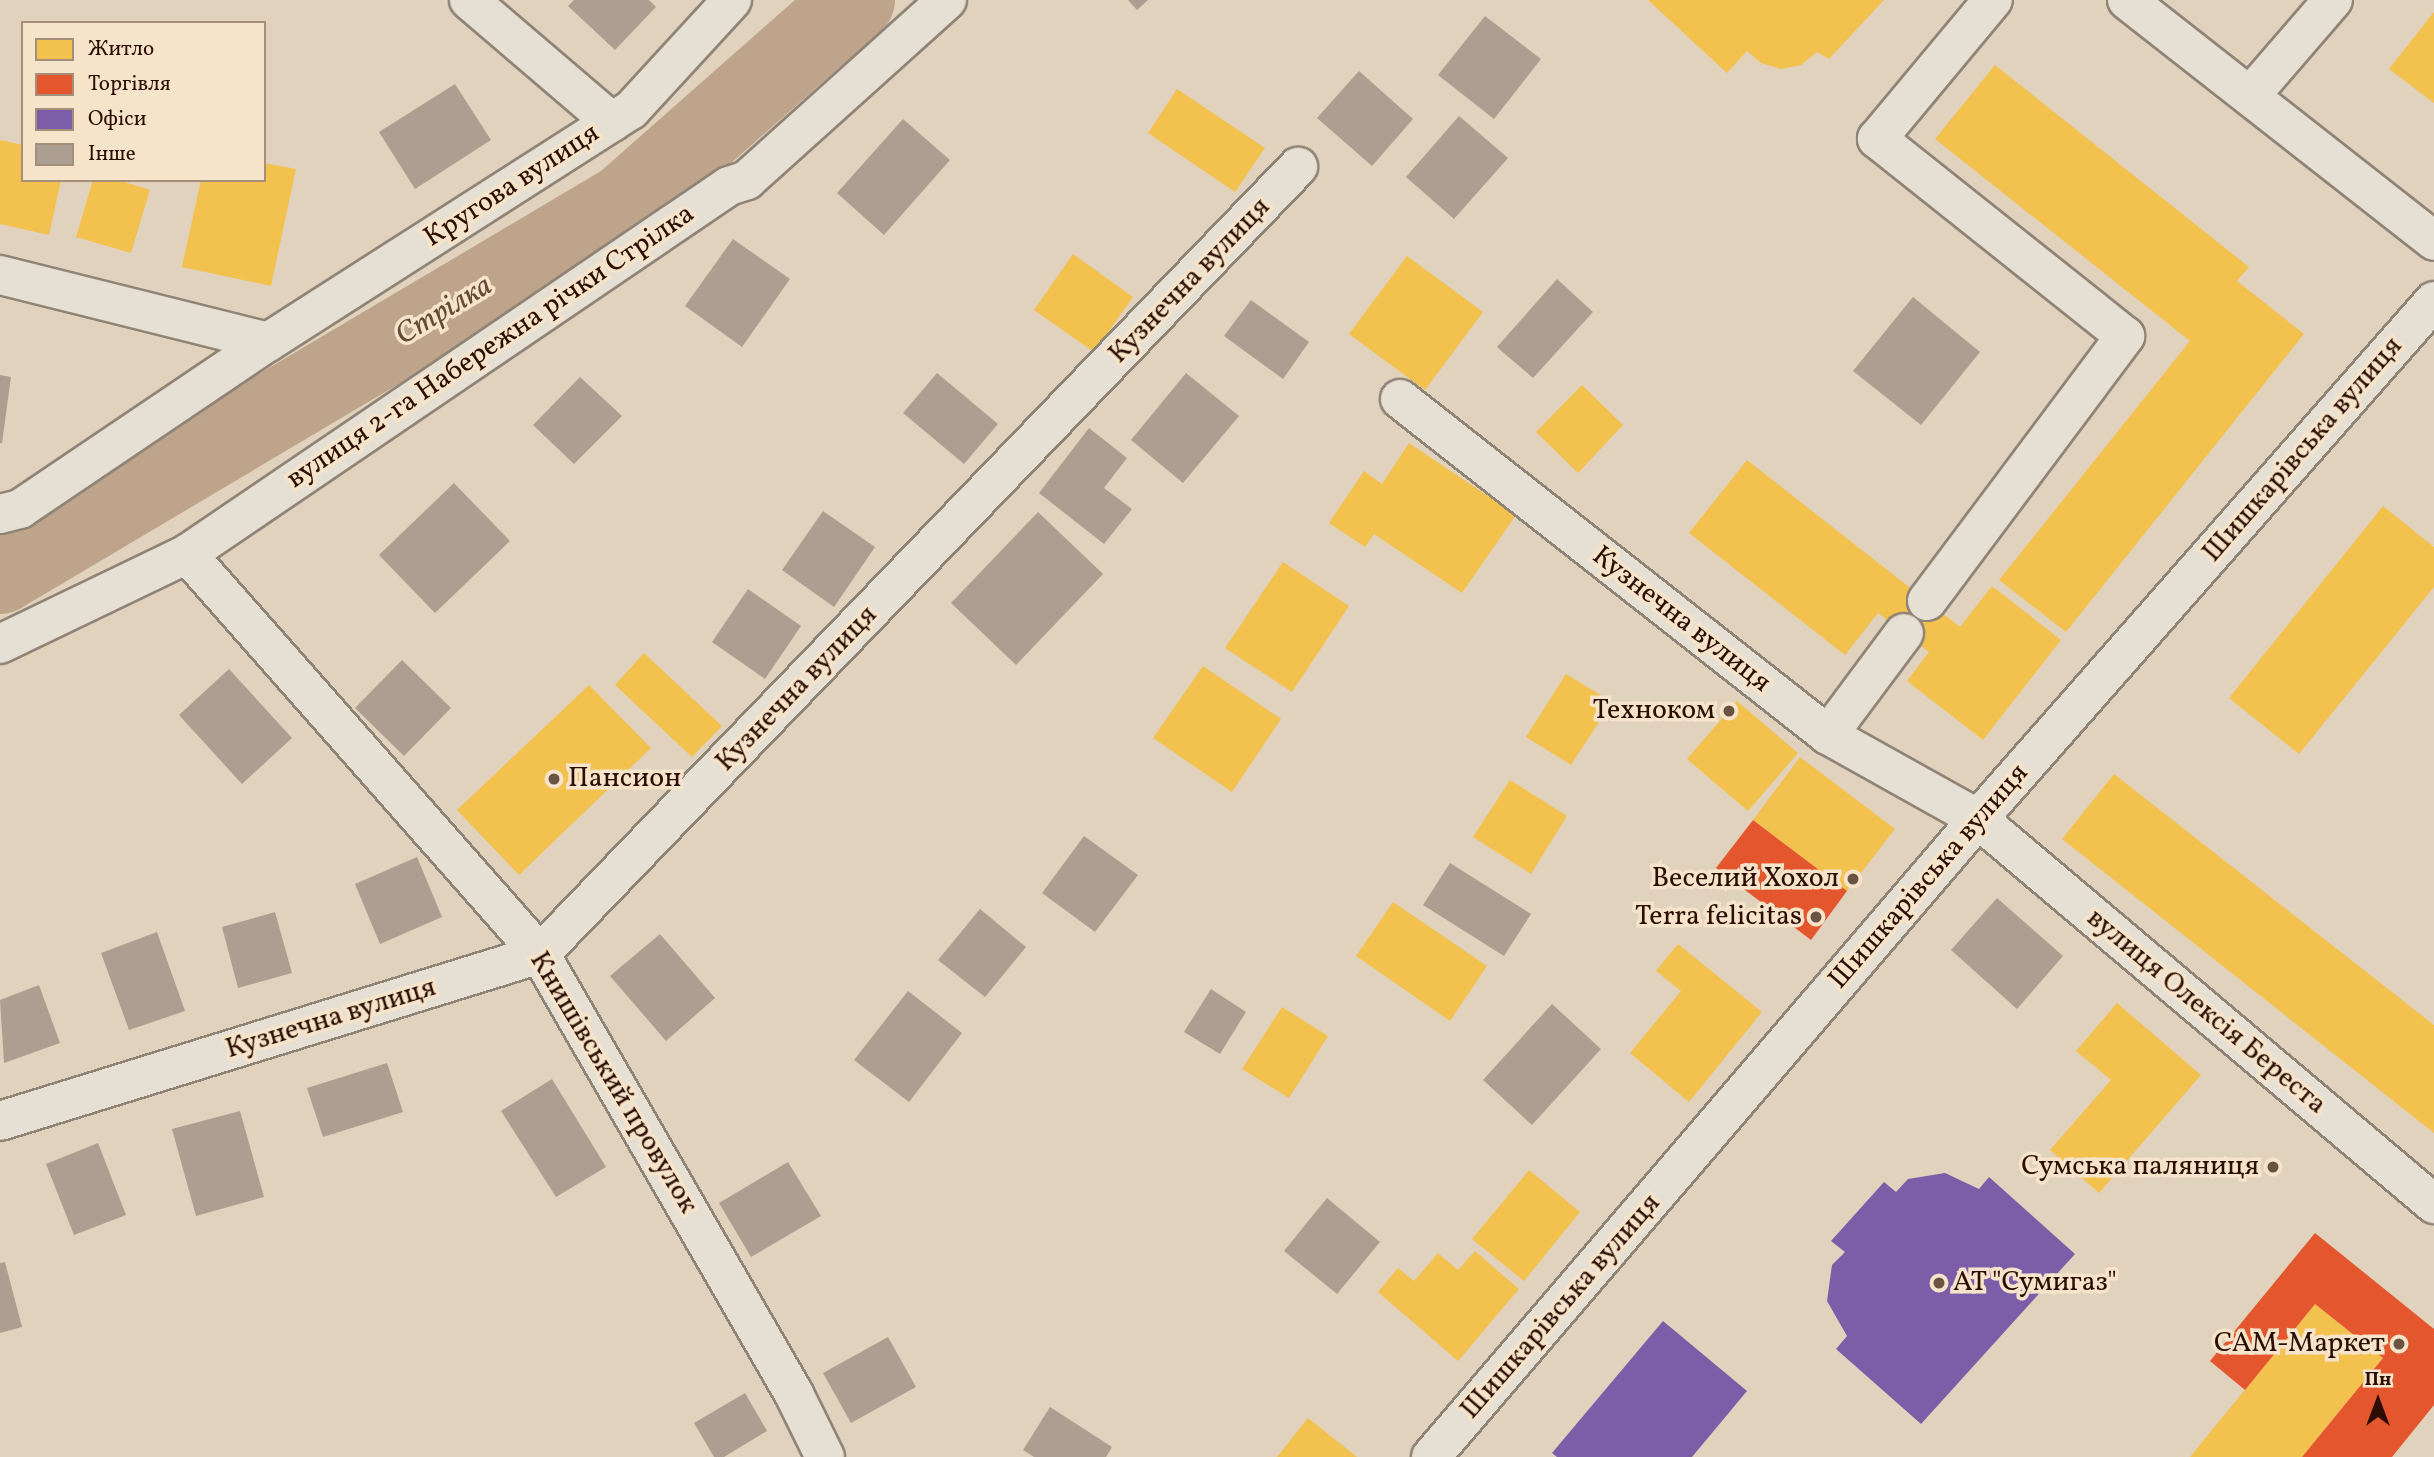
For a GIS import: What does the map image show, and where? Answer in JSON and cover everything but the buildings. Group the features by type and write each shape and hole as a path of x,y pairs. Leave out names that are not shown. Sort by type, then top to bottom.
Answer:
{"street":[{"path":"469,0 612,122"},
{"name":"Кругова вулиця","path":"0,514 20,509 268,342 631,110 732,0"},
{"name":"вулиця 2-га Набережна річки Стрілка","path":"0,644 187,554 729,186 747,180 947,0"},
{"path":"1927,601 2125,336 1877,139 1993,0"},
{"path":"2127,0 2434,241"},
{"path":"2250,96 2333,0"},
{"name":"Кузнечна вулиця","path":"0,1121 540,954 1298,167"},
{"path":"0,275 268,342"},
{"name":"Шишкарівська вулиця","path":"1431,1457 1978,818 2434,301"},
{"name":"Кузнечна вулиця","path":"1399,398 1828,735 1978,818"},
{"name":"Книшівський провулок","path":"187,554 540,954 794,1394 825,1457"},
{"path":"1828,735 1904,633"},
{"name":"вулиця Олексія Береста","path":"1978,818 2434,1205"}],"waterway":[{"name":"Стрілка","path":"0,574 624,204 855,0"}],"place":[{"name":"Техноком","path":"1729,711"},
{"name":"Пансион","path":"554,779"},
{"name":"Веселий Хохол","path":"1853,879"},
{"name":"Terra felicitas","path":"1816,917"},
{"name":"Сумська паляниця","path":"2273,1167"},
{"name":"АТ \"Сумигаз\"","path":"1939,1283"},
{"name":"САМ-Маркет","path":"2399,1344"}]}
